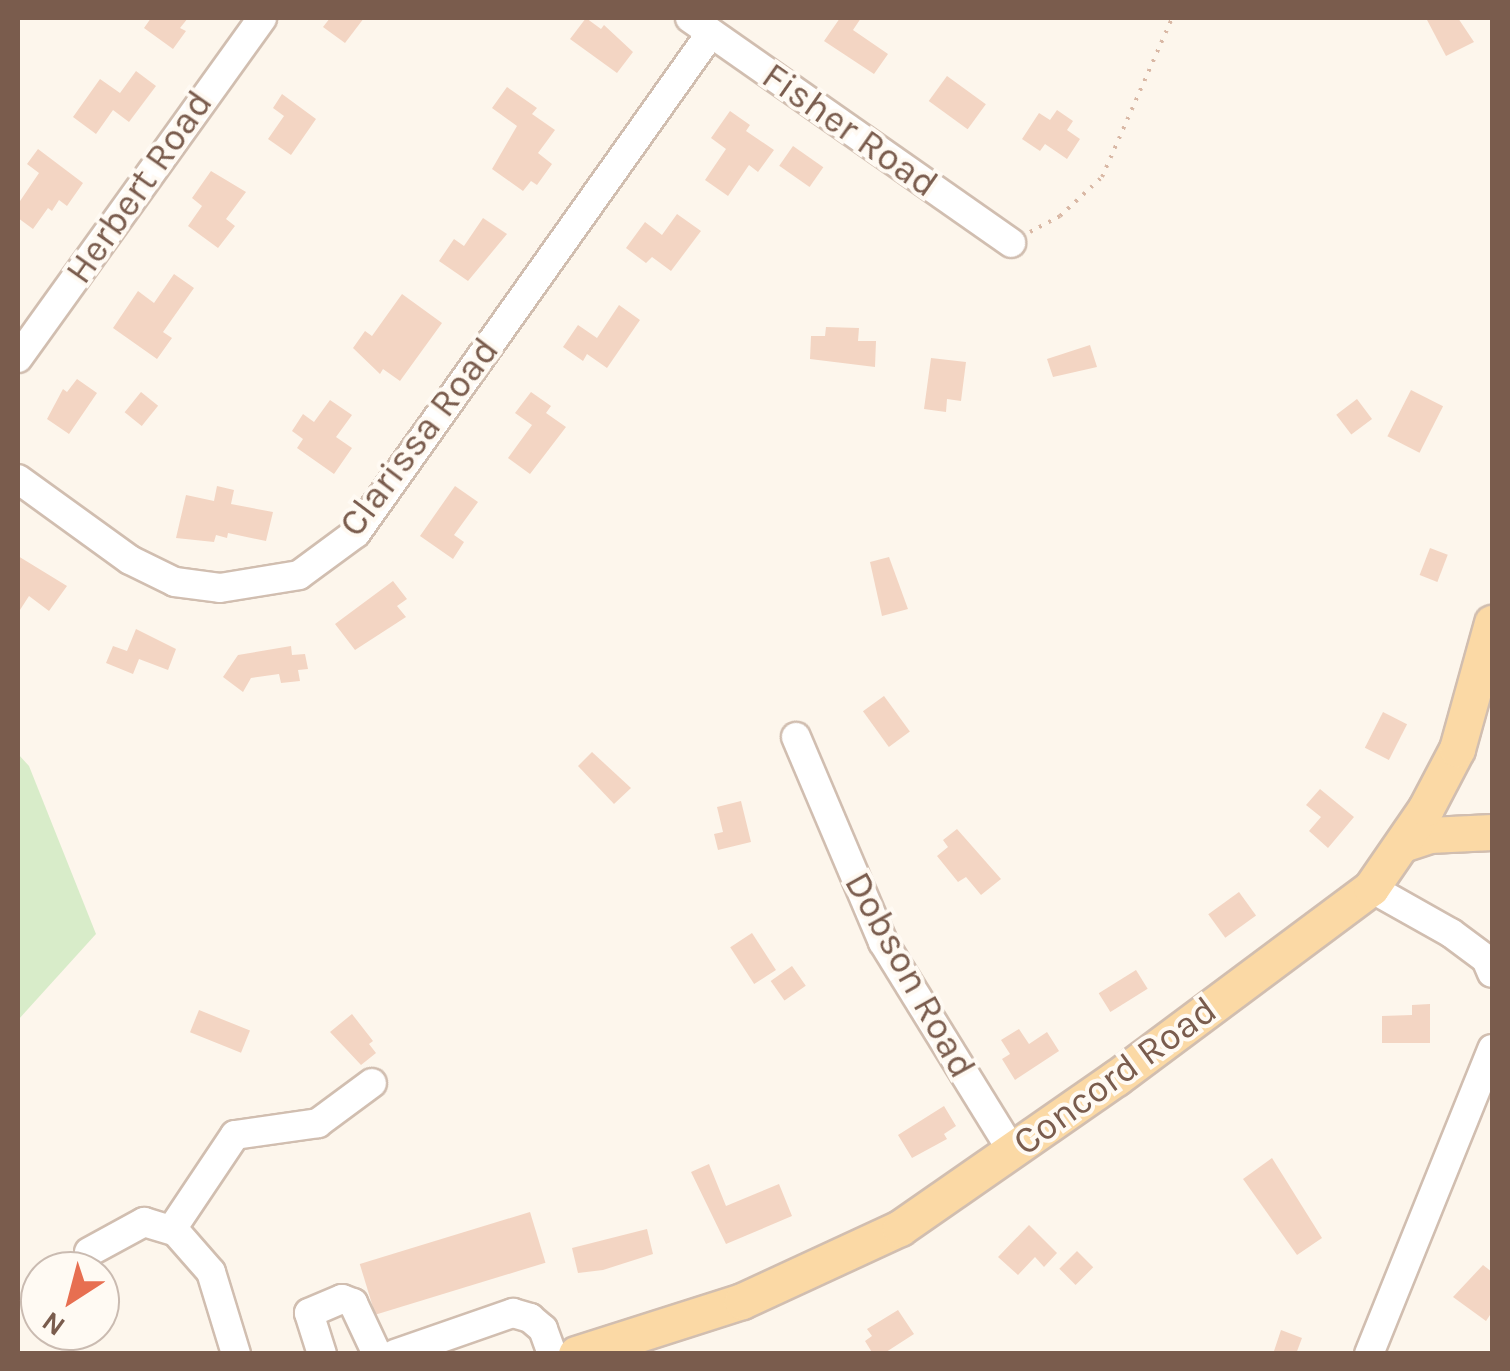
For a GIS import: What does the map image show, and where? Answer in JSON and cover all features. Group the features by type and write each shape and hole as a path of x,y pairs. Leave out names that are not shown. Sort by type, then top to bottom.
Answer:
{"main road":[{"name":"Concord Road","path":"576,1354 742,1301 900,1228 1012,1151 1371,888 1402,844 1456,749 1492,623"},
{"path":"1402,844 1428,836 1492,832"}],"street":[{"name":"Herbert Road","path":"18,358 262,18"},
{"name":"Fisher Road","path":"700,25 1011,242"},
{"name":"Clarissa Road","path":"18,479 130,560 175,582 220,588 299,575 356,533 700,25"},
{"name":"Dobson Road","path":"796,737 882,942 1012,1151"},
{"path":"1371,888 1452,932 1486,959 1492,973"},
{"path":"1369,1354 1492,1048"},
{"path":"172,1230 234,1136 318,1122 372,1083"},
{"path":"90,1251 144,1222 172,1230 188,1241 211,1272 236,1354"},
{"path":"322,1354 310,1314 342,1298 353,1303 376,1354"},
{"path":"395,1354 513,1313 530,1318 543,1329 552,1354"}],"path":[{"path":"1011,242 1060,216 1102,177 1172,18"}],"green space":[{"path":"18,754 29,766 96,934 18,1020"}],"building":[{"path":"151,18 188,18 180,28 186,31 173,49 144,28"},
{"path":"330,18 364,18 345,43 323,27"},
{"path":"586,18 601,29 604,25 633,52 617,73 570,39"},
{"path":"840,18 861,18 853,30 888,54 874,74 824,41"},
{"path":"1426,18 1458,18 1474,42 1446,56"},
{"path":"136,71 156,86 129,122 113,110 96,134 73,117 100,79 120,93"},
{"path":"947,76 986,104 968,129 929,101"},
{"path":"507,87 537,108 532,114 555,130 538,153 552,164 537,185 531,181 523,191 492,169 517,126 492,108"},
{"path":"282,94 316,119 291,155 268,139 284,116 273,108"},
{"path":"1057,110 1073,121 1067,130 1080,139 1067,159 1045,144 1040,151 1022,139 1039,113 1050,120"},
{"path":"730,111 750,125 746,131 774,150 758,172 749,165 728,196 705,180 726,149 711,138"},
{"path":"793,146 823,167 810,187 779,166"},
{"path":"38,149 83,183 67,206 59,200 33,229 18,218 18,204 39,173 27,164"},
{"path":"211,171 246,192 226,219 235,226 218,248 188,226 202,206 192,198"},
{"path":"677,214 701,231 671,271 652,257 646,263 626,248 645,222 662,235"},
{"path":"483,218 507,234 468,281 439,261 454,239 464,246"},
{"path":"174,274 194,288 163,332 172,338 157,359 113,328 138,291 154,303"},
{"path":"402,294 442,323 400,381 383,369 380,374 353,348 365,331 372,336"},
{"path":"619,305 640,320 607,368 587,354 583,361 563,347 578,325 597,338"},
{"path":"826,327 859,328 858,341 876,341 875,367 810,359 811,336 825,336"},
{"path":"1090,345 1097,367 1053,377 1047,359"},
{"path":"931,358 966,362 961,401 947,399 946,412 924,409"},
{"path":"77,379 97,393 69,434 47,419 63,389 67,392"},
{"path":"1411,390 1443,406 1419,453 1387,436"},
{"path":"141,392 158,406 142,426 125,412"},
{"path":"531,392 551,406 546,413 566,427 530,474 508,458 532,425 515,413"},
{"path":"1357,399 1372,419 1351,435 1336,415"},
{"path":"330,400 352,415 336,437 352,448 334,474 297,448 303,439 292,431 303,414 314,422"},
{"path":"217,486 234,490 231,504 273,512 266,541 228,533 227,538 216,535 214,542 176,538 186,495 214,501"},
{"path":"455,486 478,502 454,535 464,542 453,559 420,536"},
{"path":"1430,548 1448,555 1437,582 1420,575"},
{"path":"18,556 67,586 49,611 29,596 18,613"},
{"path":"889,557 908,609 882,616 870,562"},
{"path":"393,581 407,599 397,606 406,617 355,650 335,624"},
{"path":"136,629 176,649 168,670 139,659 133,674 106,663 113,646 127,651"},
{"path":"291,646 292,655 305,654 308,669 298,670 300,681 281,683 279,674 251,678 243,692 223,677 238,655"},
{"path":"884,696 910,732 889,747 863,711"},
{"path":"1383,712 1407,724 1389,760 1365,748"},
{"path":"592,752 631,788 614,804 578,766"},
{"path":"1320,789 1354,817 1328,848 1309,831 1321,817 1306,805"},
{"path":"741,801 751,842 718,850 714,834 723,832 717,807"},
{"path":"957,829 1001,879 981,895 966,877 958,882 937,856 948,847 943,840"},
{"path":"1239,892 1256,915 1225,938 1208,914"},
{"path":"752,933 776,970 754,984 730,947"},
{"path":"792,966 806,986 784,1001 771,981"},
{"path":"1136,970 1148,989 1110,1012 1099,993"},
{"path":"1430,1004 1430,1043 1382,1043 1382,1016 1412,1015 1412,1005"},
{"path":"199,1010 250,1031 241,1053 190,1032"},
{"path":"352,1014 373,1041 369,1044 376,1053 361,1065 330,1032"},
{"path":"1019,1029 1029,1044 1047,1032 1059,1051 1015,1080 1002,1059 1010,1054 1001,1040"},
{"path":"944,1106 956,1126 944,1134 947,1139 912,1158 898,1135"},
{"path":"1272,1158 1322,1238 1297,1255 1243,1179"},
{"path":"709,1164 726,1206 779,1184 792,1216 726,1244 691,1172"},
{"path":"530,1212 545,1263 375,1315 360,1264"},
{"path":"1029,1225 1057,1253 1044,1267 1035,1257 1018,1275 998,1257"},
{"path":"647,1229 653,1254 603,1270 578,1273 572,1248"},
{"path":"1077,1251 1093,1267 1076,1285 1059,1269"},
{"path":"1483,1265 1492,1272 1492,1312 1486,1321 1453,1297"},
{"path":"898,1310 914,1334 883,1354 873,1354 865,1341 872,1336 867,1329"},
{"path":"1281,1330 1302,1338 1296,1354 1273,1354"}]}
